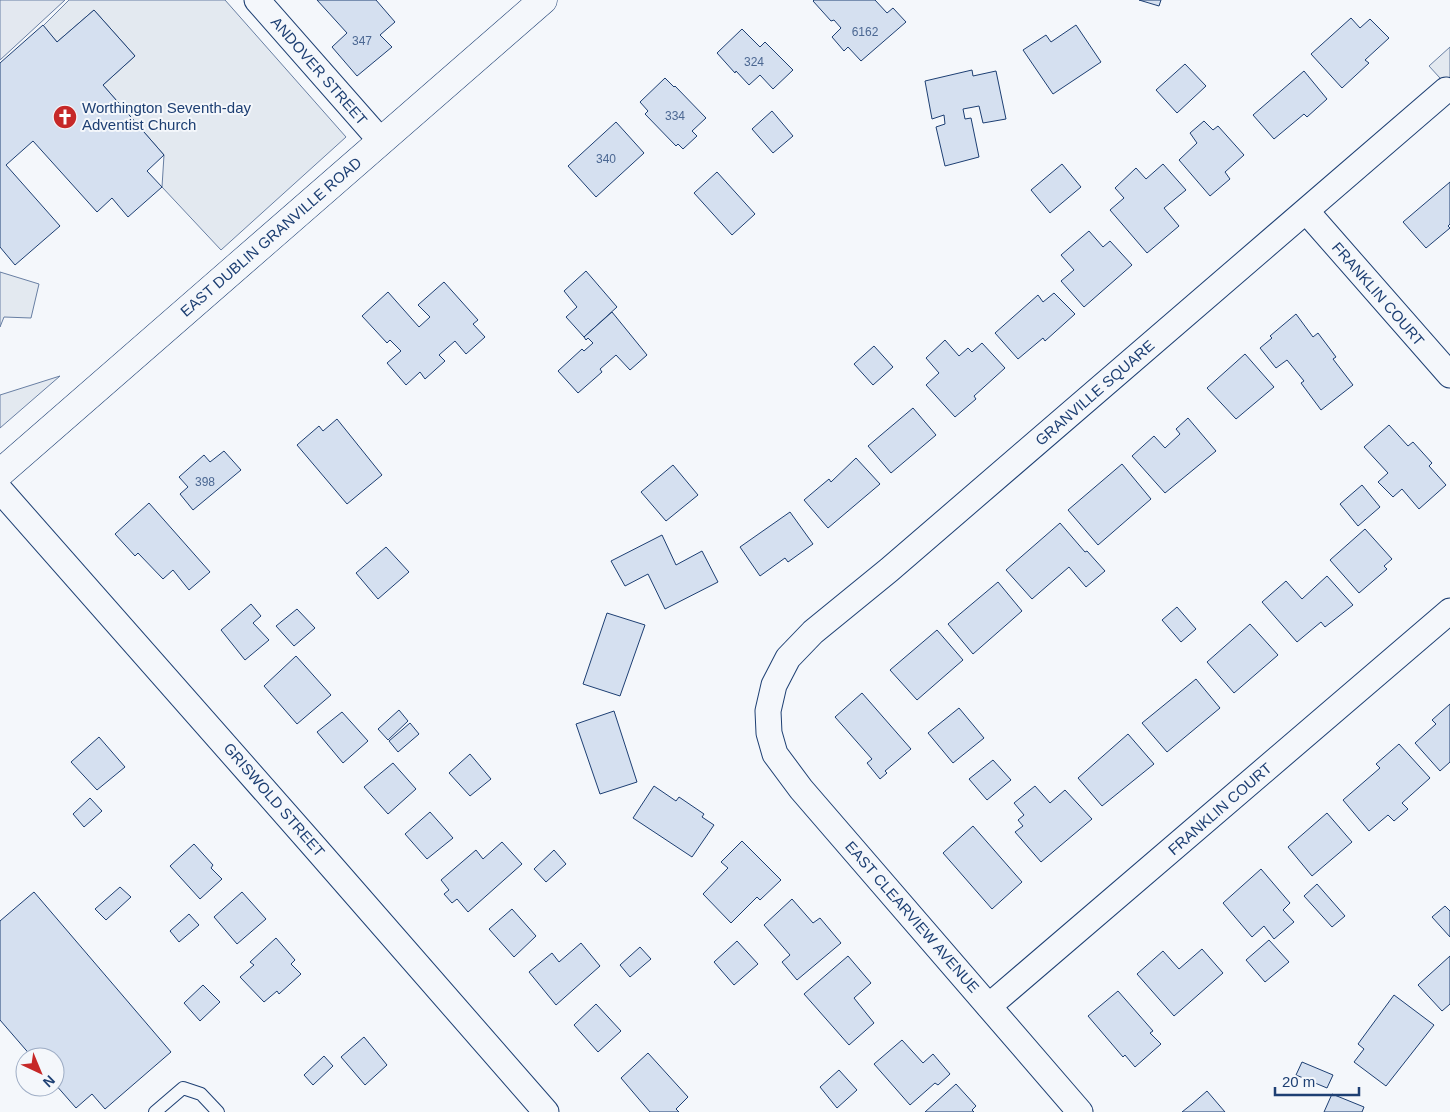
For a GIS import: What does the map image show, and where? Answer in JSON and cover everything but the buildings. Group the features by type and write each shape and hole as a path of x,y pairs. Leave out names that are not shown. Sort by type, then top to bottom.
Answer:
{"main road":[{"name":"EAST DUBLIN GRANVILLE ROAD","path":"0,473 542,0"}],"street":[{"name":"ANDOVER STREET","path":"257,0 381,141"},
{"name":"GRANVILLE SQUARE","path":"768,711 774,685 788,658 813,632 890,570 1260,249 1307,212 1446,90"},
{"name":"FRANKLIN COURT","path":"1307,212 1450,375"},
{"name":"GRISWOLD STREET","path":"0,490 319,851 546,1112"},
{"name":"FRANKLIN COURT","path":"990,1006 1450,612"},
{"name":"EAST CLEARVIEW AVENUE","path":"768,711 769,733 775,754 801,789 1080,1112"}],"lane":[{"path":"155,1112 183,1088 201,1094 218,1112"}],"shaded area":[{"path":"0,0 65,0 0,60"},
{"path":"69,0 225,0 346,137 221,250 162,187 164,155 103,85 135,56 94,10 57,42 43,26"},
{"path":"1450,47 1450,89 1429,66"},
{"path":"0,272 39,284 31,318 4,317 0,327"},
{"path":"60,376 0,428 0,395"}],"place":[{"name":"Worthington Seventh-day Adventist Church","path":"65,117"}]}
